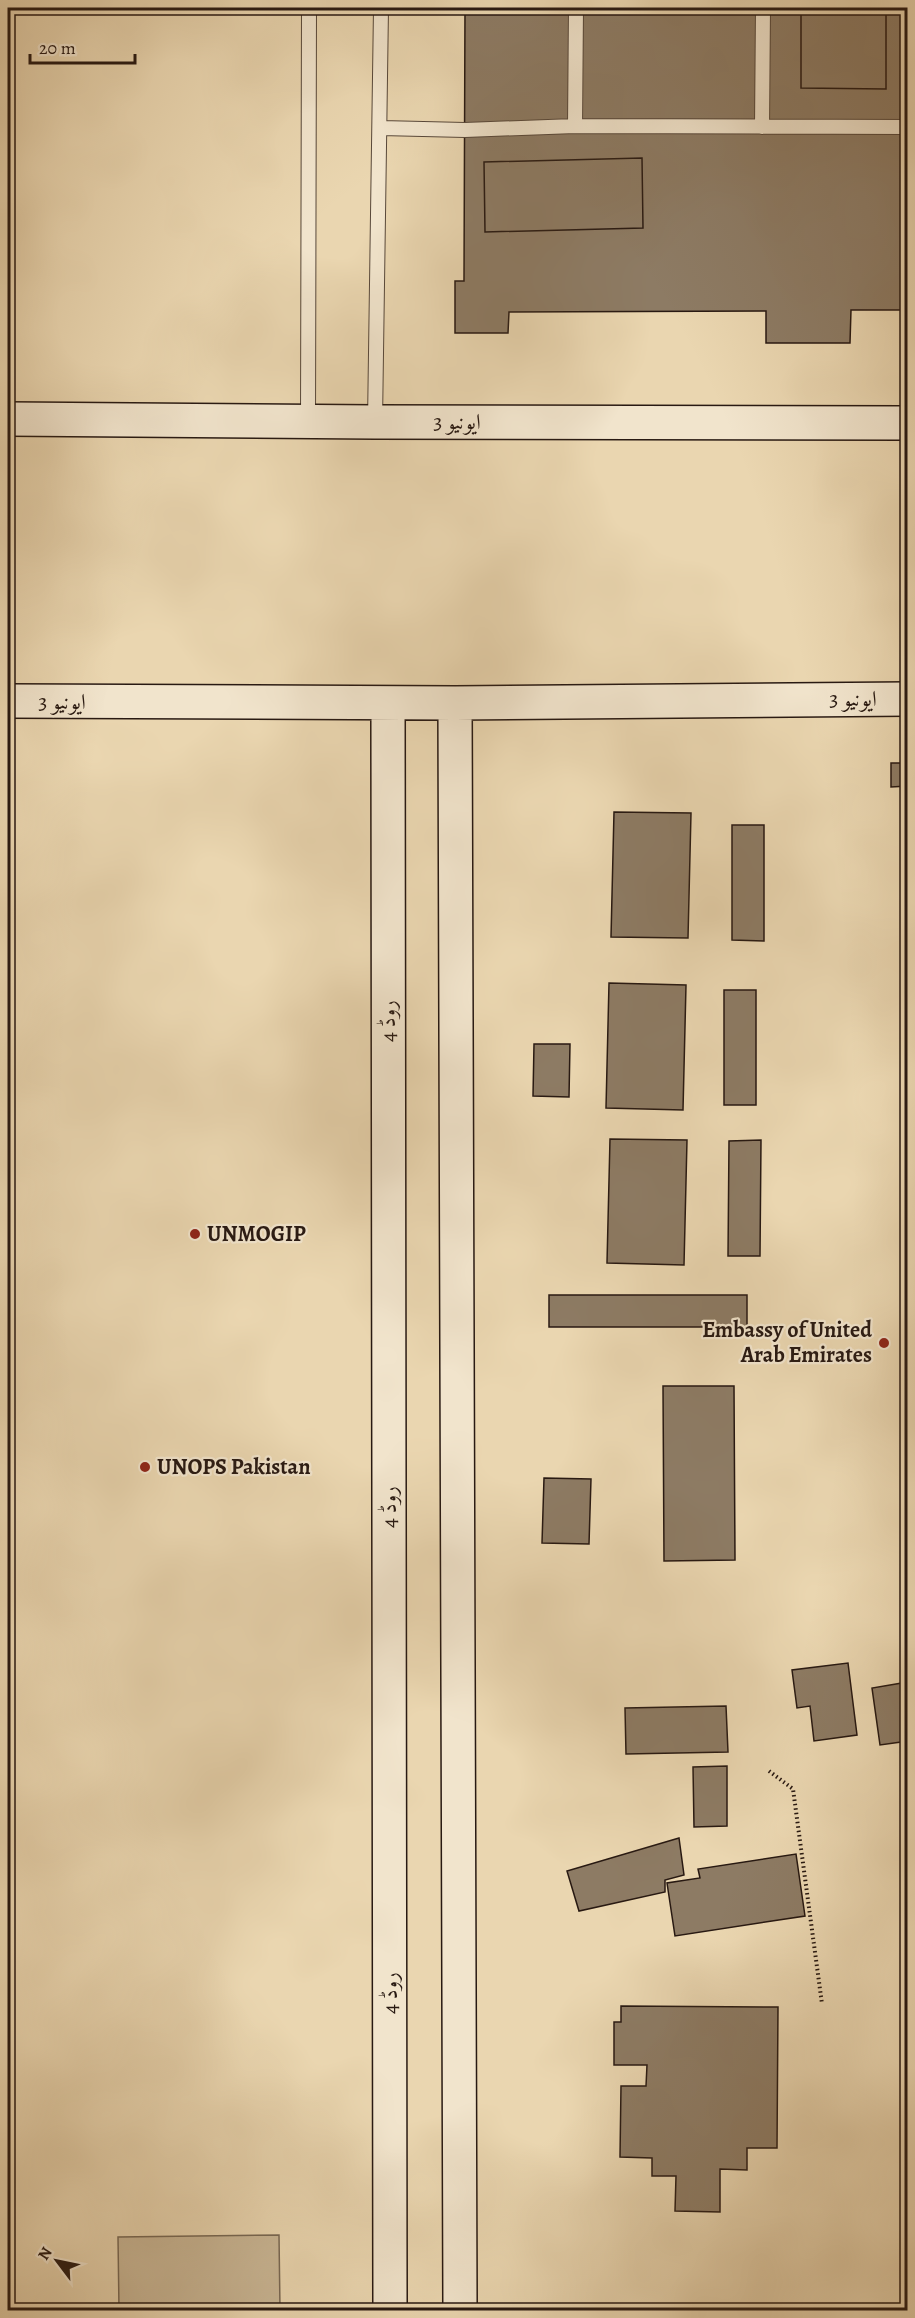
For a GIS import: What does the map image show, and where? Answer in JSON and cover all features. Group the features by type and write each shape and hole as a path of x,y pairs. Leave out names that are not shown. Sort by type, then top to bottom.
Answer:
{"street":[{"name":"ایونیو 3","path":"8,419 908,423"},
{"name":"ایونیو 3","path":"8,701 455,703 908,699"},
{"name":"روڈ 4","path":"388,703 390,2310"},
{"path":"455,703 460,2310"}],"lane":[{"path":"308,421 309,8"},
{"path":"375,422 381,8"},
{"path":"575,126 576,8"},
{"path":"762,127 763,8"},
{"path":"381,128 465,130 575,126 908,127"}],"path":[{"path":"769,1771 793,1790 822,2004"}],"shaded area":[{"path":"279,2235 280,2310 119,2310 118,2237"}],"building":[{"path":"465,8 908,8 908,310 851,310 850,343 766,343 766,311 509,312 508,333 455,333 455,281 464,281"},
{"path":"801,8 886,8 886,89 801,88"},
{"path":"642,158 643,228 485,232 484,162"},
{"path":"891,763 908,763 908,786 891,787"},
{"path":"614,812 691,813 688,938 611,937"},
{"path":"732,825 764,825 764,941 732,940"},
{"path":"609,983 686,985 683,1110 606,1108"},
{"path":"724,990 756,990 756,1105 724,1105"},
{"path":"534,1044 570,1044 569,1097 533,1096"},
{"path":"610,1139 687,1140 684,1265 607,1263"},
{"path":"761,1140 760,1256 728,1256 729,1141"},
{"path":"549,1295 747,1295 747,1327 549,1327"},
{"path":"663,1386 734,1386 735,1560 664,1561"},
{"path":"544,1478 591,1479 589,1544 542,1543"},
{"path":"848,1663 857,1735 814,1741 810,1706 797,1708 792,1670"},
{"path":"908,1682 908,1741 880,1745 872,1688"},
{"path":"726,1706 728,1752 626,1754 625,1708"},
{"path":"727,1766 727,1826 694,1827 693,1767"},
{"path":"679,1838 684,1875 665,1880 665,1892 579,1911 567,1871"},
{"path":"796,1854 805,1916 675,1936 667,1883 700,1878 698,1869"},
{"path":"621,2006 778,2007 777,2148 747,2148 747,2170 720,2169 720,2212 675,2211 676,2176 652,2176 652,2158 620,2157 621,2086 646,2086 647,2065 614,2065 614,2022 621,2022"}],"place":[{"name":"UNMOGIP","path":"195,1234"},
{"name":"Embassy of United Arab Emirates","path":"884,1343"},
{"name":"UNOPS Pakistan","path":"145,1467"}]}
